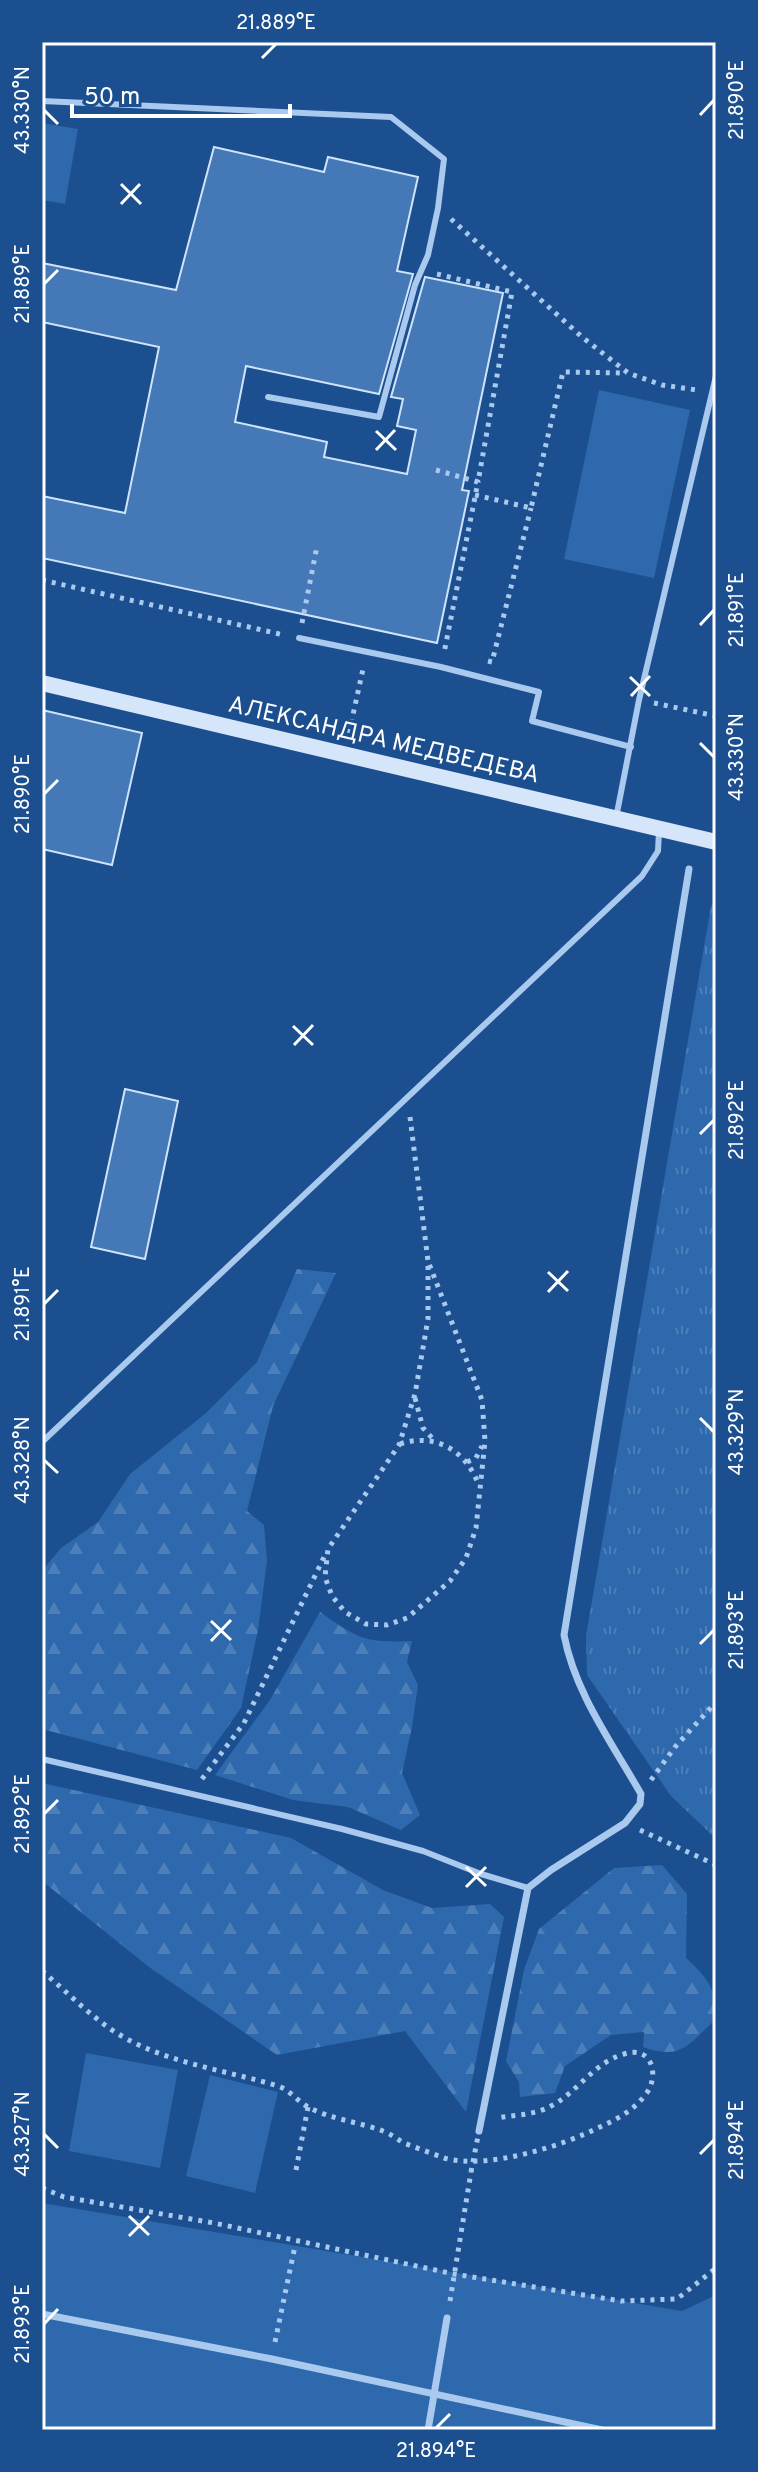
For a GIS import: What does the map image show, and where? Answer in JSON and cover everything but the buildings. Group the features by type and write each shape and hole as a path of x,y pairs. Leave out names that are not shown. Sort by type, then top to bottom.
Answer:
{"main road":[{"name":"АЛЕКСАНДРА МЕДВЕДЕВА","path":"42,683 716,842"}],"street":[{"path":"479,2131 528,1888 625,1823 640,1804 641,1794 577,1682 564,1635 689,869"},
{"path":"42,2314 272,2359 602,2430"},
{"path":"428,2430 447,2318"}],"lane":[{"path":"42,101 391,117 444,159 438,208 424,264 415,285 379,417 268,397"},
{"path":"616,818 639,700 716,376"},
{"path":"299,638 441,667 539,692 532,721 631,747"},
{"path":"42,1442 642,876 658,851 659,827"},
{"path":"42,1759 423,1851 481,1874 528,1888"}],"path":[{"path":"438,208 582,337 628,373"},
{"path":"424,264 432,273 512,292"},
{"path":"441,667 512,292 520,280"},
{"path":"480,659 492,662 563,372 628,373 662,385 711,392"},
{"path":"436,470 478,482"},
{"path":"475,495 531,508"},
{"path":"42,580 299,638 317,546"},
{"path":"444,651 456,653"},
{"path":"348,738 366,652"},
{"path":"639,700 716,716"},
{"path":"192,1794 244,1723 328,1549 399,1445 415,1394 428,1319 428,1261 407,1100"},
{"path":"328,1549 325,1577 332,1596 345,1612 366,1624 387,1625 407,1618 450,1581 466,1558 476,1528 485,1441 482,1400 428,1261"},
{"path":"415,1394 423,1428 434,1440 467,1462 480,1488"},
{"path":"399,1445 417,1438 434,1440"},
{"path":"467,1462 476,1458 485,1441"},
{"path":"641,1794 675,1747 716,1702"},
{"path":"625,1823 716,1865"},
{"path":"42,1971 112,2029 154,2052 229,2075 282,2087 308,2107 387,2132 401,2141 448,2159 512,2159 584,2136 635,2107 648,2091 654,2069 650,2059 630,2052 597,2066 549,2107 536,2112 481,2120"},
{"path":"296,2170 308,2107"},
{"path":"447,2318 479,2131"},
{"path":"42,2188 64,2197 214,2223 454,2274 621,2301 677,2299 716,2268"},
{"path":"272,2359 295,2246"}],"green space":[{"path":"42,123 78,129 65,204 42,200"},
{"path":"599,390 690,410 654,578 564,559"},
{"path":"716,899 716,1836 671,1796 587,1675 586,1636 711,906"},
{"path":"297,1269 336,1273 273,1406 247,1511 264,1525 267,1561 258,1630 241,1708 197,1770 42,1729 42,1571 61,1548 98,1522 130,1474 206,1413 257,1362"},
{"path":"320,1612 344,1628 372,1640 412,1641 407,1662 418,1685 402,1773 420,1815 401,1830 348,1807 293,1800 215,1775 270,1700"},
{"path":"42,1783 291,1838 383,1890 432,1908 490,1904 504,1917 466,2112 405,2031 277,2055 149,1967 42,1881"},
{"path":"662,1865 687,1894 686,1958 709,1984 716,2019 691,2043 676,2051 656,2051 643,2047 644,2032 611,2035 565,2066 555,2093 520,2097 519,2082 506,2061 524,1970 539,1929 614,1868"},
{"path":"86,2053 178,2070 160,2168 69,2151"},
{"path":"210,2075 278,2092 255,2193 186,2176"},
{"path":"42,2203 682,2311 716,2295 716,2430 42,2430"}]}
